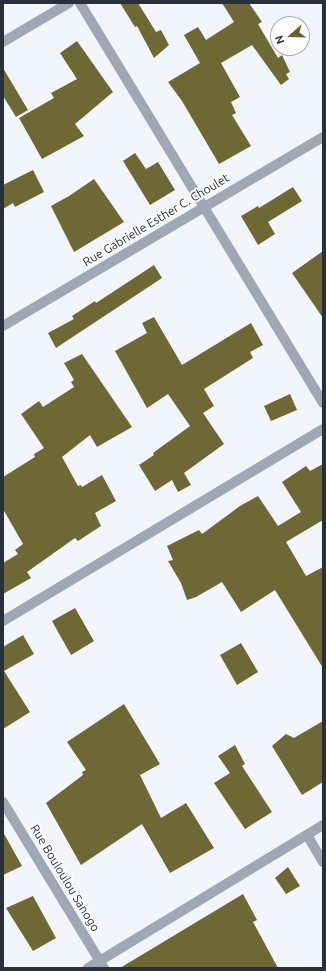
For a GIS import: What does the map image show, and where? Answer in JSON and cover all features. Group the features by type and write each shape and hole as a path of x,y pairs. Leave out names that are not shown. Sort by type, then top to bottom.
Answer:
{"street":[{"path":"3,42 69,3"},
{"path":"80,3 323,403"},
{"name":"Rue Gabrielle Esther C. Choulet","path":"3,326 323,137"},
{"path":"3,621 323,428"},
{"name":"Rue Bouloulou Sanogo","path":"3,802 102,965"},
{"path":"88,968 102,965 323,825"},
{"path":"307,835 323,862"}],"building":[{"path":"120,3 138,3 156,32 161,30 169,45 154,58 137,26 135,27"},
{"path":"222,3 249,3 262,22 258,24 270,44 270,56 277,56 278,58 282,56 290,72 286,74 289,79 281,85 252,45 221,63 240,97 231,102 236,113 232,115 251,146 219,164 182,101 168,82 200,63 184,35 198,27 206,40 234,22"},
{"path":"77,41 113,92 75,124 84,136 42,159 19,118 54,98 51,93 77,79 60,53"},
{"path":"3,68 28,110 16,117 3,96"},
{"path":"135,153 146,169 158,162 175,190 150,205 123,161"},
{"path":"33,170 44,192 15,207 13,203 3,209 3,185"},
{"path":"94,179 124,222 74,252 51,206"},
{"path":"293,187 302,201 268,222 275,234 258,245 241,216 258,206 259,208"},
{"path":"323,251 323,318 292,273"},
{"path":"154,265 162,278 56,348 48,333 74,319 72,316 95,301 96,303"},
{"path":"154,317 182,365 251,323 263,345 250,352 253,358 204,389 214,406 203,413 224,444 184,473 191,485 178,492 172,480 155,491 139,465 190,426 168,394 147,408 115,351 147,333 142,323"},
{"path":"82,354 132,427 97,447 90,435 62,457 78,486 81,485 82,487 102,475 116,501 95,513 101,526 78,541 75,538 27,572 31,578 3,594 3,563 18,554 15,550 23,544 3,509 3,477 35,457 34,454 44,448 21,414 39,401 43,407 74,387 71,382 74,380 64,363"},
{"path":"290,394 297,410 271,421 264,406"},
{"path":"323,464 323,520 286,542 306,576 323,567 323,668 275,590 241,612 222,582 196,597 187,600 181,583 168,561 173,560 167,546 199,530 202,534 240,506 258,496 278,526 301,512 282,482 306,466 310,471"},
{"path":"75,608 94,641 71,655 52,621"},
{"path":"23,635 34,654 4,671 30,712 3,729 3,647"},
{"path":"241,643 258,672 237,685 220,655"},
{"path":"124,704 160,764 140,775 161,818 186,803 214,848 170,873 142,824 81,865 46,803 83,775 82,772 86,770 67,742"},
{"path":"323,721 323,782 302,795 272,746 286,734 294,738"},
{"path":"235,745 245,764 242,766 272,812 245,829 214,783 230,773 218,756"},
{"path":"3,832 22,866 3,875"},
{"path":"288,867 300,886 286,894 275,878"},
{"path":"243,894 257,920 253,922 278,968 120,968"},
{"path":"33,896 56,938 33,951 6,908"}]}
